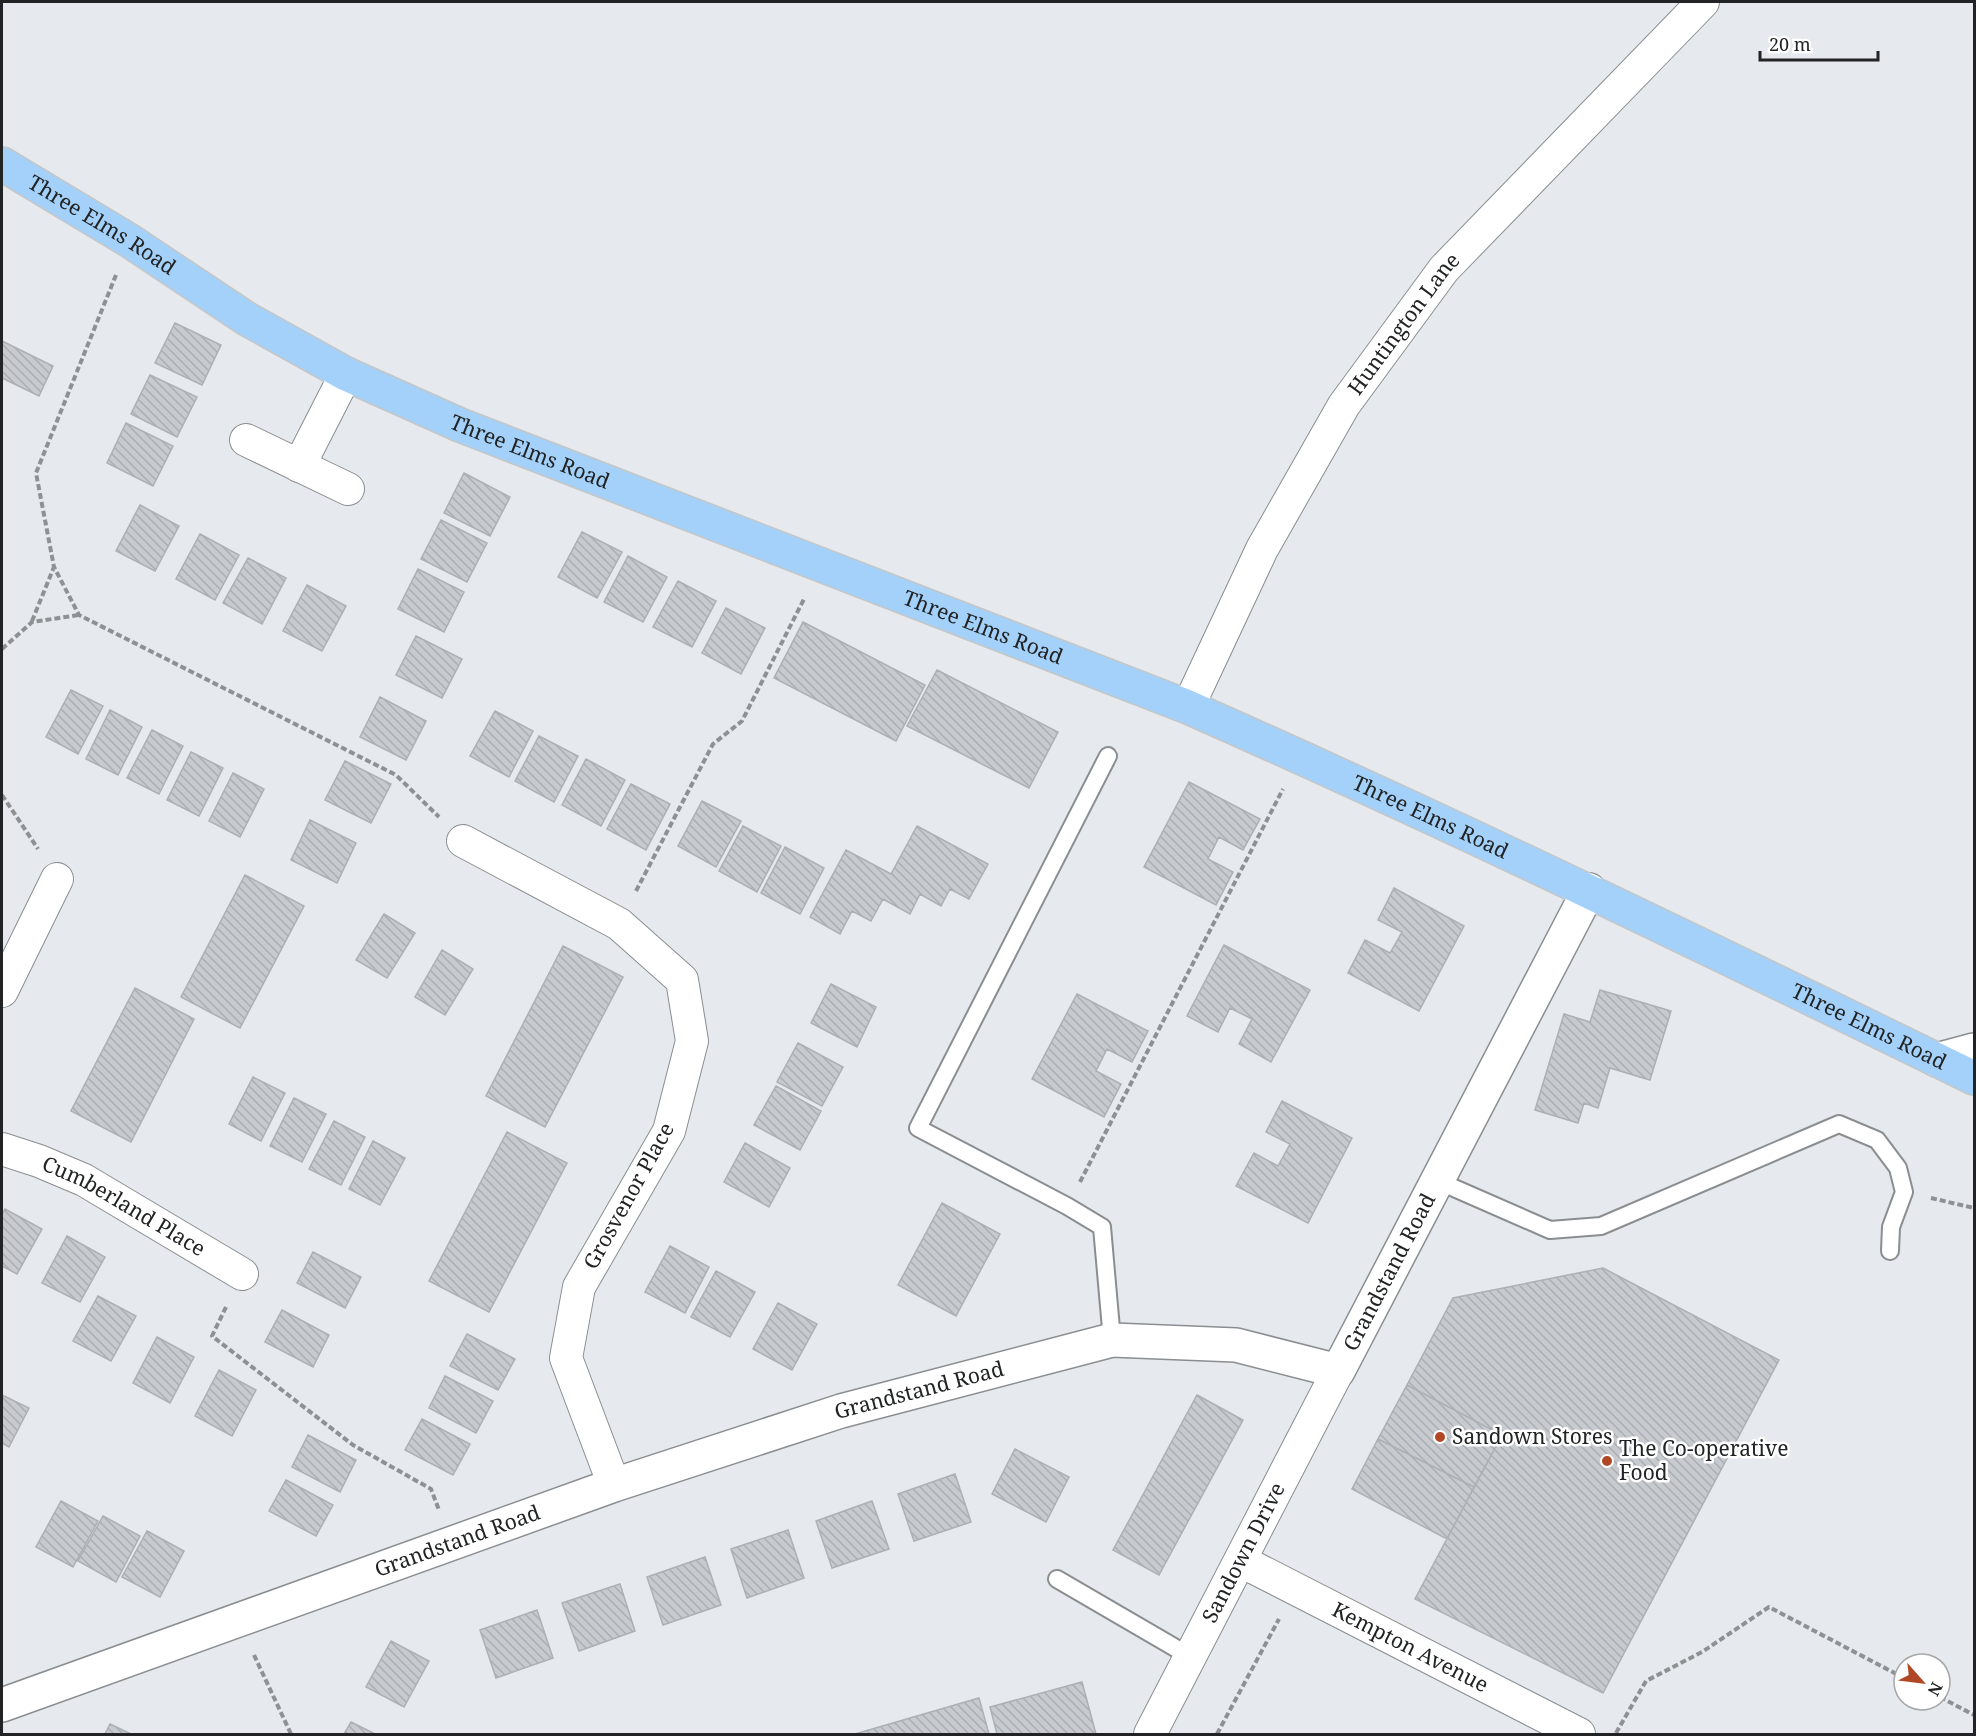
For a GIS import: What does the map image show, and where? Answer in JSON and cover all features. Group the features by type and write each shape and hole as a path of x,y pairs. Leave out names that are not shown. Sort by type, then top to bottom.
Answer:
{"main road":[{"name":"Three Elms Road","path":"2,164 130,241 247,319 346,374 460,424 820,566 1188,707 1300,756 1589,891 1974,1078"}],"street":[{"name":"Huntington Lane","path":"1188,707 1262,549 1344,405 1452,261 1703,2"},
{"path":"299,466 346,374"},
{"path":"246,440 348,489"},
{"name":"Grosvenor Place","path":"463,841 619,924 682,980 692,1041 669,1131 579,1287 566,1358 614,1485"},
{"path":"2,991 57,879"},
{"name":"Grandstand Road","path":"2,1705 614,1485 841,1411 1112,1340 1236,1345 1338,1371 1589,891"},
{"path":"1937,1060 1974,1050"},
{"name":"Cumberland Place","path":"2,1149 39,1161 84,1180 242,1274"},
{"name":"Sandown Drive","path":"1150,1734 1338,1371"},
{"name":"Kempton Avenue","path":"1241,1561 1579,1734"}],"lane":[{"path":"1108,756 918,1128 1067,1206 1102,1227 1112,1340"},
{"path":"1438,1181 1550,1230 1601,1226 1839,1124 1877,1140 1898,1168 1904,1192 1891,1227 1890,1251"},
{"path":"1057,1579 1191,1657"}],"path":[{"path":"79,615 54,567 36,473 130,241"},
{"path":"619,924 713,744 742,721 820,566"},
{"path":"2,649 32,622 54,567"},
{"path":"32,622 79,615 396,775 463,841"},
{"path":"1067,1206 1300,756"},
{"path":"2,795 57,879"},
{"path":"1904,1192 1974,1208"},
{"path":"242,1274 212,1336 353,1446 431,1489 451,1545"},
{"path":"1217,1734 1295,1589"},
{"path":"1615,1734 1646,1682 1702,1652 1769,1606 1892,1672"},
{"path":"238,1622 291,1734"},
{"path":"1952,1703 1974,1715"}],"building":[{"path":"175,323 221,345 202,385 155,363"},
{"path":"2,341 53,366 39,396 2,378"},
{"path":"150,375 197,397 177,437 131,414"},
{"path":"126,423 173,446 153,486 107,463"},
{"path":"464,473 510,497 490,536 444,513"},
{"path":"140,505 179,526 155,571 116,551"},
{"path":"441,520 487,543 467,582 421,559"},
{"path":"582,532 622,552 597,598 558,577"},
{"path":"200,534 239,555 215,600 176,579"},
{"path":"628,556 667,577 643,622 604,602"},
{"path":"248,558 286,578 262,624 223,603"},
{"path":"418,569 464,592 444,632 398,609"},
{"path":"678,581 716,601 692,647 653,627"},
{"path":"307,585 346,606 322,651 283,631"},
{"path":"726,608 765,628 741,674 702,653"},
{"path":"803,622 925,685 896,741 774,678"},
{"path":"416,636 462,659 442,698 396,675"},
{"path":"937,670 1058,732 1029,788 907,726"},
{"path":"71,690 103,706 78,754 46,737"},
{"path":"380,697 426,721 406,760 360,737"},
{"path":"110,710 142,727 118,775 86,759"},
{"path":"495,711 533,731 509,777 470,756"},
{"path":"152,730 183,746 159,794 127,778"},
{"path":"539,736 578,756 554,802 515,781"},
{"path":"191,752 223,768 199,816 167,800"},
{"path":"586,759 625,780 601,826 562,805"},
{"path":"345,761 391,784 371,823 325,800"},
{"path":"233,773 264,789 240,837 209,821"},
{"path":"1189,782 1260,819 1243,850 1219,837 1208,859 1233,872 1216,905 1144,867"},
{"path":"631,784 670,804 646,850 607,829"},
{"path":"702,801 741,821 716,867 678,846"},
{"path":"310,820 356,843 337,883 291,860"},
{"path":"743,826 781,846 757,892 719,871"},
{"path":"917,826 988,864 969,899 950,889 941,906 920,894 910,914 883,899 871,921 852,911 840,934 810,917 846,850 891,874"},
{"path":"785,847 824,868 800,914 761,893"},
{"path":"245,875 304,906 240,1028 181,997"},
{"path":"1394,888 1464,926 1419,1011 1348,973 1365,940 1390,953 1402,932 1378,920"},
{"path":"384,914 415,933 387,978 356,960"},
{"path":"1224,945 1310,990 1271,1062 1239,1044 1252,1019 1230,1008 1218,1032 1187,1016"},
{"path":"563,946 623,977 545,1127 486,1096"},
{"path":"442,950 473,969 445,1015 415,997"},
{"path":"831,984 876,1007 857,1047 811,1023"},
{"path":"135,988 194,1019 131,1142 71,1111"},
{"path":"1600,990 1671,1011 1650,1080 1610,1068 1598,1108 1584,1103 1578,1123 1535,1110 1564,1014 1590,1022"},
{"path":"1077,994 1148,1031 1132,1062 1107,1049 1096,1071 1121,1084 1104,1117 1032,1079"},
{"path":"798,1043 843,1067 822,1106 777,1082"},
{"path":"253,1077 285,1093 261,1141 229,1124"},
{"path":"776,1086 821,1111 800,1150 754,1125"},
{"path":"294,1098 326,1114 302,1162 270,1146"},
{"path":"1282,1101 1352,1138 1308,1223 1236,1186 1254,1153 1278,1166 1290,1144 1266,1132"},
{"path":"334,1121 365,1137 341,1185 309,1169"},
{"path":"507,1132 567,1163 489,1312 429,1281"},
{"path":"373,1141 405,1158 380,1205 349,1189"},
{"path":"745,1143 790,1168 769,1207 724,1182"},
{"path":"942,1203 1000,1234 956,1316 898,1285"},
{"path":"5,1209 42,1229 17,1274 2,1266 2,1214"},
{"path":"67,1236 105,1257 80,1302 42,1283"},
{"path":"670,1246 709,1267 685,1313 645,1292"},
{"path":"313,1252 361,1277 345,1308 297,1283"},
{"name":"The Co-operative Food","path":"1603,1268 1779,1360 1603,1693 1415,1599 1502,1435 1407,1385 1453,1298"},
{"path":"716,1271 755,1292 730,1337 691,1317"},
{"path":"98,1296 136,1316 111,1361 73,1341"},
{"path":"778,1303 817,1324 792,1370 753,1349"},
{"path":"282,1310 329,1335 313,1367 265,1342"},
{"path":"467,1334 515,1359 498,1390 450,1366"},
{"path":"157,1337 194,1357 170,1403 133,1383"},
{"path":"219,1370 256,1390 232,1436 195,1416"},
{"path":"445,1376 493,1401 476,1433 429,1408"},
{"name":"Sandown Stores","path":"1407,1385 1502,1435 1474,1487 1378,1439"},
{"path":"2,1395 29,1408 9,1447 2,1443"},
{"path":"1197,1395 1243,1420 1159,1575 1113,1550"},
{"path":"422,1419 470,1444 453,1475 405,1450"},
{"path":"308,1435 356,1460 340,1492 292,1467"},
{"path":"1378,1439 1474,1487 1447,1539 1352,1489"},
{"path":"1015,1449 1069,1477 1046,1522 992,1494"},
{"path":"955,1474 971,1522 914,1541 898,1494"},
{"path":"286,1480 333,1505 316,1536 269,1511"},
{"path":"61,1501 98,1521 73,1567 36,1547"},
{"path":"872,1501 889,1549 832,1568 816,1521"},
{"path":"103,1516 140,1536 116,1582 78,1561"},
{"path":"788,1530 804,1578 747,1598 731,1549"},
{"path":"147,1531 184,1551 160,1597 122,1577"},
{"path":"705,1557 721,1605 663,1625 647,1577"},
{"path":"620,1584 635,1631 579,1651 562,1603"},
{"path":"537,1610 553,1658 496,1678 480,1630"},
{"path":"391,1641 429,1661 404,1707 366,1687"},
{"path":"1082,1682 1096,1734 997,1734 990,1707"},
{"path":"979,1698 989,1734 855,1734"},
{"path":"351,1722 375,1734 344,1734"},
{"path":"110,1724 131,1734 105,1734"}],"place":[{"name":"Sandown Stores","path":"1440,1437"},
{"name":"The Co-operative Food","path":"1607,1461"}]}
